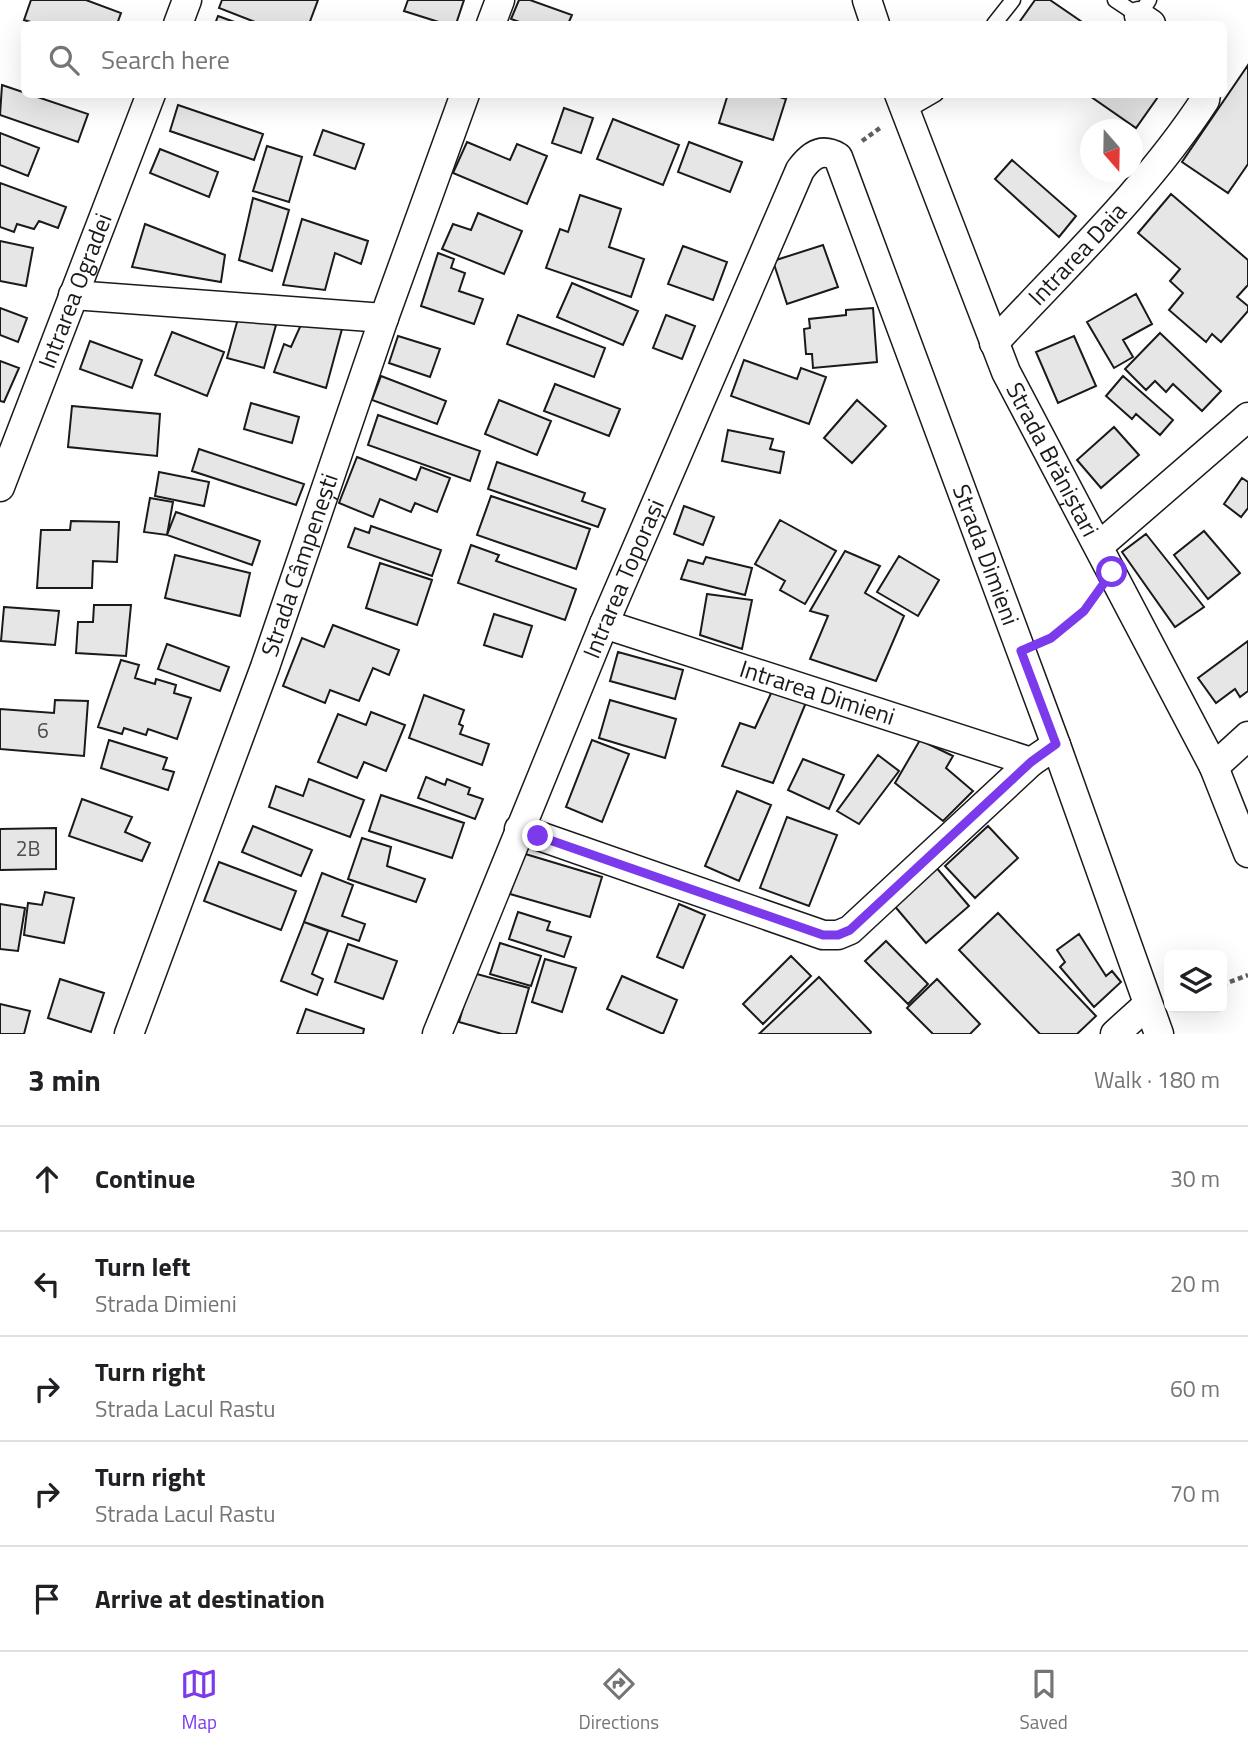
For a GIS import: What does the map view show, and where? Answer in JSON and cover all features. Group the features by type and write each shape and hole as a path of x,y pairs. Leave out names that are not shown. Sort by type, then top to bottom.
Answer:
{"street":[{"path":"178,21 187,0"},
{"path":"492,21 500,0"},
{"path":"867,0 874,21"},
{"name":"Intrarea Ogradei","path":"0,487 148,98"},
{"name":"Strada Câmpenești","path":"129,1034 265,667 384,318 464,98"},
{"name":"Intrarea Daia","path":"993,343 1151,174 1183,134 1205,98"},
{"name":"Strada Brăniștari","path":"902,104 993,343 1020,402 1214,766 1248,853"},
{"name":"Intrarea Toporași","path":"437,1034 604,624 800,170 807,160 817,153 829,152 838,157"},
{"name":"Strada Dimieni","path":"838,157 1056,744 1159,1034"},
{"path":"73,295 384,318"},
{"path":"1099,546 1248,417"},
{"name":"Intrarea Dimieni","path":"604,624 1031,762"},
{"path":"1214,766 1248,736"},
{"path":"519,829 823,935 838,935 850,930 1031,762 1056,744"},
{"path":"1115,1034 1147,1004"}],"lane":[{"path":"997,21 1013,0"},
{"path":"1115,0 1146,14"},
{"path":"902,104 922,98"}],"path":[{"path":"1021,651 1051,638 1084,611 1112,572"},
{"path":"1227,983 1248,975"}],"building":[{"path":"31,0 86,0 121,13 118,21 24,20"},
{"path":"222,0 318,0 310,21 252,21 219,8"},
{"path":"408,0 464,0 457,21 436,21 404,11"},
{"path":"519,0 530,0 572,15 569,21 511,19"},
{"path":"1035,0 1050,0 1081,21 1020,21"},
{"path":"218,16 232,21 216,21"},
{"path":"1248,65 1248,164 1228,193 1182,162"},
{"path":"2,85 21,91 21,98 41,98 88,114 78,142 0,115"},
{"path":"727,98 786,99 773,140 719,123"},
{"path":"1093,98 1157,98 1142,119 1123,119"},
{"path":"178,105 263,134 254,160 170,131"},
{"path":"564,108 593,118 581,153 552,143"},
{"path":"613,119 679,145 663,185 597,159"},
{"path":"323,130 364,144 355,169 314,155"},
{"path":"0,133 39,148 28,176 0,165"},
{"path":"467,142 510,160 517,144 547,156 527,204 453,173"},
{"path":"689,142 742,162 730,192 678,172"},
{"path":"267,146 302,157 289,202 253,191"},
{"path":"160,149 218,172 209,197 150,173"},
{"path":"1012,160 1076,216 1059,237 995,179"},
{"path":"0,183 66,207 58,228 39,221 34,229 17,224 14,232 0,227"},
{"path":"1171,194 1248,260 1248,285 1237,297 1248,306 1248,311 1221,342 1212,334 1206,342 1169,310 1183,293 1170,281 1180,269 1138,233"},
{"path":"580,195 621,209 609,247 644,259 631,297 546,268 560,229 568,232"},
{"path":"253,198 289,210 272,271 239,260"},
{"path":"478,213 522,231 504,274 442,249 453,224 471,230"},
{"path":"302,219 368,241 361,264 335,253 325,290 283,285"},
{"path":"145,224 225,255 221,282 132,267"},
{"path":"0,241 33,248 26,286 0,281"},
{"path":"823,245 838,287 787,304 773,261"},
{"path":"683,246 727,262 713,300 668,284"},
{"path":"438,253 454,259 451,268 465,273 459,291 483,299 474,324 421,306"},
{"path":"572,283 638,311 623,345 557,317"},
{"path":"1136,294 1152,324 1123,340 1133,357 1114,368 1087,322"},
{"path":"0,308 27,318 18,342 0,335"},
{"path":"873,308 877,362 813,368 812,354 806,354 804,329 810,328 809,319 846,315 846,310"},
{"path":"239,315 276,325 264,368 227,358"},
{"path":"518,315 605,348 594,377 507,344"},
{"path":"666,315 695,326 682,359 653,348"},
{"path":"304,318 342,329 326,388 274,372 284,344 291,347"},
{"path":"172,332 224,352 207,396 155,375"},
{"path":"1160,333 1221,391 1202,411 1173,384 1166,392 1155,381 1146,390 1125,369"},
{"path":"398,336 440,349 430,377 389,363"},
{"path":"1074,336 1096,386 1058,403 1036,352"},
{"path":"90,341 142,360 132,388 80,369"},
{"path":"744,360 797,379 801,368 826,377 809,424 731,396"},
{"path":"0,361 19,368 4,402 0,401"},
{"path":"381,376 446,401 437,424 372,400"},
{"path":"1123,376 1173,420 1160,435 1136,414 1132,419 1106,396"},
{"path":"555,384 620,409 609,436 544,411"},
{"path":"499,400 551,421 537,455 485,434"},
{"path":"857,400 886,426 852,463 824,438"},
{"path":"251,403 299,417 292,443 244,429"},
{"path":"72,406 160,414 157,456 68,447"},
{"path":"378,415 480,451 470,481 368,445"},
{"path":"1114,427 1139,455 1101,488 1077,460"},
{"path":"728,430 773,439 770,449 784,452 780,473 722,461"},
{"path":"199,449 304,484 296,505 192,471"},
{"path":"357,457 416,480 421,467 450,478 437,512 415,503 411,512 380,499 373,517 339,503"},
{"path":"497,462 585,493 582,501 605,509 598,527 488,489"},
{"path":"159,472 209,482 204,506 155,496"},
{"path":"1242,478 1248,482 1248,508 1241,517 1224,504"},
{"path":"491,496 590,529 576,569 477,535"},
{"path":"150,498 173,502 167,535 144,532"},
{"path":"684,506 714,517 703,545 674,534"},
{"path":"176,512 260,541 252,565 167,535"},
{"path":"780,520 836,551 805,604 780,590 785,581 755,564"},
{"path":"71,521 119,522 117,562 93,561 92,588 37,588 41,530 70,530"},
{"path":"371,526 441,550 432,576 348,547 355,528 369,533"},
{"path":"1204,531 1240,573 1208,599 1174,555"},
{"path":"1146,534 1204,607 1175,627 1122,552"},
{"path":"471,545 499,555 496,561 576,589 565,620 458,583"},
{"path":"845,551 880,566 865,593 904,616 876,681 810,659 828,616 810,611"},
{"path":"175,555 250,573 240,616 165,598"},
{"path":"899,556 939,580 918,616 877,592"},
{"path":"706,557 752,568 745,595 681,579 688,560 703,564"},
{"path":"380,563 432,580 417,625 366,608"},
{"path":"707,594 752,600 742,649 700,635"},
{"path":"94,605 131,605 126,656 76,653 78,622 93,622"},
{"path":"4,607 59,611 55,645 1,641"},
{"path":"494,614 532,626 522,657 484,645"},
{"path":"333,625 399,650 389,675 373,668 359,701 330,690 325,703 283,686 302,638 324,647"},
{"path":"1248,641 1248,691 1240,697 1235,689 1216,703 1198,678"},
{"path":"167,644 229,667 220,691 158,669"},
{"path":"618,652 683,670 675,699 610,681"},
{"path":"121,660 139,665 135,678 155,684 156,679 176,685 174,693 191,698 177,739 148,729 146,735 124,728 122,734 98,727"},
{"path":"773,689 807,700 773,783 722,766 740,723 755,728"},
{"path":"424,695 464,710 459,724 463,726 460,734 489,744 482,765 409,738"},
{"path":"55,700 88,701 84,756 0,749 0,709 54,713"},
{"path":"610,700 676,719 665,758 599,738"},
{"path":"371,712 405,725 386,771 364,762 357,778 318,762 338,714 366,725"},
{"path":"109,740 167,758 163,769 174,772 168,790 101,768"},
{"path":"592,740 629,754 602,822 566,807"},
{"path":"920,740 953,756 946,768 973,791 943,821 895,783"},
{"path":"878,755 899,771 859,824 837,811"},
{"path":"803,759 844,775 829,809 788,790"},
{"path":"426,777 445,785 447,779 470,788 468,794 483,799 475,819 418,798"},
{"path":"309,779 364,800 350,837 269,807 276,786 303,796"},
{"path":"737,791 771,805 739,881 705,866"},
{"path":"381,795 464,823 452,858 369,831"},
{"path":"82,799 132,817 125,832 150,843 142,861 69,836"},
{"path":"787,817 837,835 809,906 760,888"},
{"path":"253,826 312,850 301,876 242,852"},
{"path":"988,826 1018,858 975,898 945,866"},
{"path":"56,828 56,869 0,870 0,829"},
{"path":"362,838 391,847 387,866 425,879 416,902 348,879"},
{"path":"522,853 602,877 590,917 510,894"},
{"path":"219,862 296,891 281,930 204,901"},
{"path":"935,866 969,906 926,943 892,903"},
{"path":"322,873 353,885 342,916 365,924 359,941 304,922"},
{"path":"45,892 74,898 64,943 24,935 28,903 42,905"},
{"path":"0,904 25,908 18,951 0,949"},
{"path":"679,904 705,915 683,968 657,957"},
{"path":"518,912 550,922 547,930 571,937 564,957 509,939"},
{"path":"998,913 1096,1016 1077,1034 1040,1034 959,950"},
{"path":"304,922 328,931 312,974 323,979 317,995 281,981"},
{"path":"1079,934 1106,976 1112,971 1121,982 1094,1007 1060,967 1065,962 1057,950"},
{"path":"886,941 928,984 908,1004 865,961"},
{"path":"500,943 541,956 531,986 490,974"},
{"path":"348,944 397,961 383,999 335,982"},
{"path":"791,956 811,976 763,1024 743,1004"},
{"path":"545,959 576,968 562,1012 532,1002"},
{"path":"473,973 529,988 516,1034 502,1034 459,1022"},
{"path":"622,976 677,1000 663,1034 607,1009"},
{"path":"819,977 870,1034 759,1034"},
{"path":"60,979 104,993 91,1032 48,1018"},
{"path":"937,979 980,1024 970,1034 933,1034 907,1008"},
{"path":"0,1004 30,1011 24,1034 0,1034"},
{"path":"306,1009 364,1029 363,1034 297,1034"}],"route":[{"path":"538,836 823,935 838,935 850,930 1031,762 1056,744 1021,651 1051,638 1084,611 1112,572"}]}
